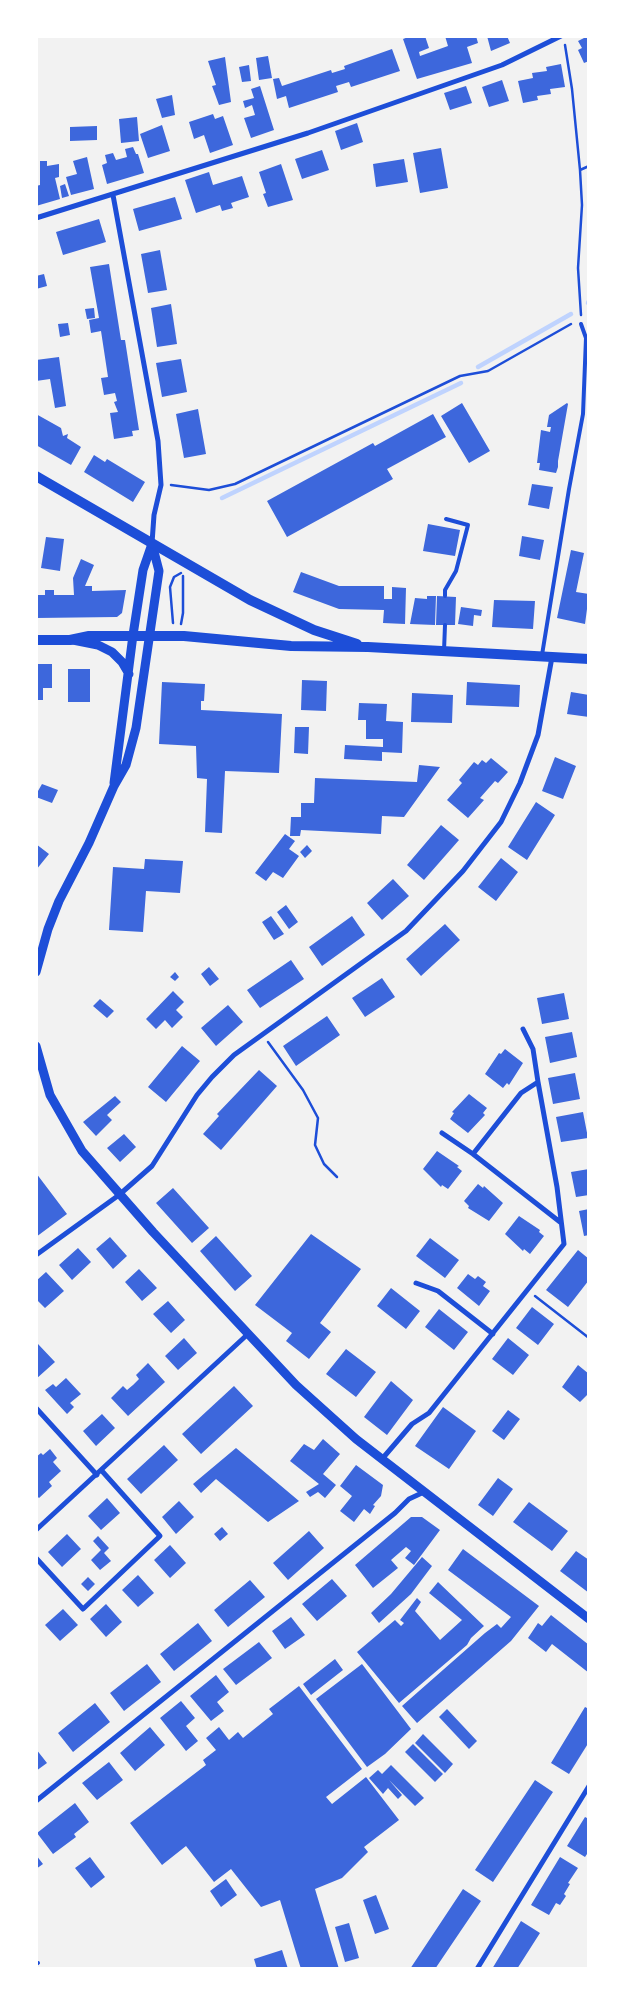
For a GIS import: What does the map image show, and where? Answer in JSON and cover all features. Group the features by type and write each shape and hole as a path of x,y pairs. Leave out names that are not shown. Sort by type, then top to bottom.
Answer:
{"main road":[{"path":"36,476 152,544 185,569 282,617 368,647"},
{"path":"36,640 70,640 89,636 177,633 291,646 368,647 547,656 589,660"}],"street":[{"path":"36,218 308,133 502,65 561,36"},
{"path":"113,195 158,442 161,485 154,516 152,544 144,570 133,635 114,786"},
{"path":"36,972 48,927 114,786 126,766 136,728 159,571 152,544"},
{"path":"70,640 98,645 112,652 122,662 129,675"},
{"path":"36,1255 119,1194 156,1160 212,1076 258,1038 406,930 463,870 490,836 511,802 533,751 538,735 547,656"},
{"path":"382,1459 412,1424 430,1413 564,1244 557,1187 533,1048 523,1029"},
{"path":"36,1046 50,1095 62,1120 82,1151 119,1194 319,1407 382,1459 589,1619"},
{"path":"473,1154 521,1093 538,1082"},
{"path":"442,1133 473,1154 560,1222"},
{"path":"416,1282 438,1292 493,1334"},
{"path":"36,1530 249,1333"},
{"path":"36,1408 160,1536 83,1609 36,1558"},
{"path":"36,1802 395,1513 409,1499 425,1491"},
{"path":"477,1969 589,1786"}],"lane":[{"path":"547,656 569,489 583,414 586,338 582,324"},
{"path":"445,596 445,590 456,571 468,525 446,519"},
{"path":"444,625 444,651"}],"path":[{"path":"564,44 572,89 580,170 582,205 578,268 582,324"},
{"path":"580,170 589,166"},
{"path":"161,485 177,484 209,490 235,484 460,376 488,371 531,349 581,318"},
{"path":"177,633 173,626 170,587 174,577 185,569"},
{"path":"177,633 183,613 185,569"},
{"path":"258,1038 270,1043 303,1090 318,1118 315,1145 324,1164 337,1177"},
{"path":"528,1290 589,1338"}],"building":[{"path":"411,36 425,36 429,48 419,52 420,56 448,46 445,36 476,36 478,43 467,47 472,63 417,79 403,39"},
{"path":"487,36 507,36 510,43 491,51"},
{"path":"588,36 589,61 584,63 578,50 582,48 578,41"},
{"path":"392,49 400,71 351,87 349,82 336,86 338,92 289,108 286,96 277,99 273,79 279,78 282,86 331,70 332,73 345,69 344,66"},
{"path":"268,56 272,78 259,80 256,58"},
{"path":"225,57 231,102 219,105 212,86 216,85 208,61"},
{"path":"561,64 565,87 550,89 551,94 537,96 538,100 523,103 518,81 533,78 532,73 547,71 546,67"},
{"path":"249,65 251,81 242,82 239,67"},
{"path":"502,80 509,101 489,107 482,87"},
{"path":"260,86 274,130 251,138 244,118 255,115 252,105 245,108 243,101 254,98 251,89"},
{"path":"466,86 472,103 450,110 444,93"},
{"path":"172,95 175,115 162,118 156,99"},
{"path":"213,114 215,119 223,116 233,145 210,153 204,135 194,139 189,122"},
{"path":"137,117 139,141 121,143 119,119"},
{"path":"357,123 363,142 341,150 335,131"},
{"path":"162,125 170,151 148,158 140,134"},
{"path":"97,126 97,140 70,141 70,127"},
{"path":"133,147 136,154 138,154 144,173 107,184 102,165 107,163 105,155 113,153 116,160 127,157 125,149"},
{"path":"441,148 448,188 420,193 413,153"},
{"path":"322,150 329,170 302,179 295,159"},
{"path":"87,157 94,189 71,195 66,177 77,174 73,161"},
{"path":"404,159 408,182 376,187 373,164"},
{"path":"40,161 47,161 47,166 59,164 59,177 55,178 60,199 36,206 36,186 40,185"},
{"path":"281,164 293,200 268,207 263,194 266,193 259,172"},
{"path":"209,172 213,185 242,176 249,197 231,203 233,208 222,211 220,205 196,213 185,180"},
{"path":"65,184 69,196 62,198 60,186"},
{"path":"175,197 182,219 139,231 133,209"},
{"path":"99,219 106,242 63,255 56,232"},
{"path":"160,250 167,290 148,293 141,254"},
{"path":"109,264 121,340 125,340 139,430 132,431 133,436 114,439 110,413 118,412 114,402 117,401 115,393 104,395 101,378 108,377 101,331 91,333 89,320 99,318 90,267"},
{"path":"44,274 47,286 36,289 36,276"},
{"path":"171,304 177,344 157,347 151,308"},
{"path":"94,308 95,318 87,319 85,309"},
{"path":"68,323 70,335 60,337 58,324"},
{"path":"59,357 66,406 55,408 50,379 36,381 36,360"},
{"path":"181,359 187,392 162,397 156,363"},
{"path":"462,403 490,451 469,463 441,416"},
{"path":"567,403 556,473 539,470 540,463 537,463 541,430 550,432 551,427 547,427 549,415"},
{"path":"198,409 206,454 184,458 176,414"},
{"path":"36,414 61,428 63,436 68,434 67,438 81,447 71,465 36,445"},
{"path":"433,414 446,437 387,469 393,479 287,537 267,501 373,443 375,446"},
{"path":"94,455 105,462 107,459 145,482 133,502 84,472"},
{"path":"532,484 553,487 549,509 528,505"},
{"path":"428,524 460,530 455,556 423,551"},
{"path":"522,536 544,540 540,560 519,556"},
{"path":"46,537 64,539 60,571 41,568"},
{"path":"571,550 584,553 576,592 589,594 585,624 557,618"},
{"path":"81,559 94,565 85,586 92,586 92,591 126,590 122,613 117,617 36,618 36,595 45,595 45,590 54,590 54,595 74,595 73,578"},
{"path":"301,572 339,586 384,586 384,599 392,599 392,587 406,588 405,624 383,623 384,610 339,609 293,592"},
{"path":"427,596 436,596 435,625 410,624 415,598 427,599"},
{"path":"437,596 456,597 455,625 436,625"},
{"path":"494,600 535,601 533,629 492,627"},
{"path":"461,607 482,610 481,616 474,615 473,626 458,624"},
{"path":"36,664 52,664 52,688 43,688 43,700 36,700"},
{"path":"68,669 90,669 90,702 68,702"},
{"path":"302,680 327,681 326,711 301,710"},
{"path":"162,682 205,684 204,701 201,701 201,710 282,714 279,773 225,771 222,833 205,832 207,779 197,778 196,746 159,744"},
{"path":"467,682 520,685 519,707 466,705"},
{"path":"571,692 589,695 589,717 567,714"},
{"path":"412,693 453,695 452,723 411,722"},
{"path":"359,703 387,704 386,721 403,722 402,753 382,752 382,761 344,759 345,745 383,747 383,739 366,739 366,720 358,720"},
{"path":"295,727 309,727 308,754 294,753"},
{"path":"555,757 576,766 563,799 542,791"},
{"path":"491,758 508,772 498,783 495,781 480,798 484,800 468,818 447,800 462,783 459,780 474,762 478,765 482,760 486,763"},
{"path":"419,765 440,767 404,817 382,816 381,834 301,830 300,836 290,836 291,817 301,817 301,803 314,803 315,778 417,782"},
{"path":"42,784 58,790 52,803 36,797 36,791 38,791"},
{"path":"536,802 555,815 527,860 508,847"},
{"path":"441,825 459,840 424,880 407,865"},
{"path":"285,834 295,841 289,849 299,856 283,878 273,872 266,881 255,873"},
{"path":"36,844 49,854 36,870"},
{"path":"307,845 312,851 305,858 300,852"},
{"path":"501,858 518,872 496,901 478,887"},
{"path":"145,859 183,861 180,893 146,891 143,932 109,930 113,867 144,869"},
{"path":"393,879 409,896 382,920 367,903"},
{"path":"286,905 298,922 289,929 277,912"},
{"path":"271,916 284,934 274,940 262,922"},
{"path":"352,916 365,935 322,966 309,947"},
{"path":"445,924 460,940 421,976 406,959"},
{"path":"291,960 304,979 260,1008 247,990"},
{"path":"209,967 219,979 210,986 201,974"},
{"path":"175,972 179,977 175,981 170,977"},
{"path":"382,978 395,997 365,1017 352,998"},
{"path":"173,991 184,1002 176,1010 183,1017 172,1028 165,1020 156,1029 146,1019"},
{"path":"564,993 569,1019 542,1024 537,998"},
{"path":"100,999 114,1011 107,1018 93,1006"},
{"path":"228,1005 243,1022 216,1046 201,1028"},
{"path":"327,1016 340,1035 296,1066 283,1046"},
{"path":"572,1032 577,1057 550,1063 545,1037"},
{"path":"182,1046 200,1061 166,1102 148,1087"},
{"path":"505,1049 523,1063 509,1085 507,1083 503,1088 485,1074 499,1053 501,1054"},
{"path":"259,1070 277,1086 221,1150 203,1134 219,1116 217,1114"},
{"path":"575,1073 580,1099 553,1104 548,1078"},
{"path":"469,1094 487,1108 483,1113 485,1115 468,1133 450,1119 454,1113 452,1112"},
{"path":"115,1096 121,1102 107,1115 112,1120 96,1136 83,1122"},
{"path":"583,1112 588,1138 561,1142 556,1117"},
{"path":"124,1134 136,1147 120,1162 107,1148"},
{"path":"437,1151 459,1166 457,1167 462,1171 448,1189 442,1185 441,1187 423,1169"},
{"path":"589,1169 589,1195 576,1197 571,1172"},
{"path":"36,1173 67,1214 36,1237"},
{"path":"478,1184 483,1188 484,1186 503,1203 489,1221 468,1208 469,1206 464,1201"},
{"path":"173,1188 209,1228 192,1243 156,1203"},
{"path":"589,1209 589,1235 584,1236 579,1211"},
{"path":"519,1216 540,1230 539,1232 544,1236 530,1254 524,1249 523,1251 505,1234"},
{"path":"311,1234 361,1269 320,1323 331,1332 309,1359 286,1341 292,1333 255,1305"},
{"path":"216,1236 252,1276 235,1291 200,1251"},
{"path":"110,1237 127,1256 113,1269 96,1249"},
{"path":"430,1238 459,1260 445,1278 416,1256"},
{"path":"78,1248 91,1262 72,1280 59,1265"},
{"path":"578,1250 589,1259 589,1280 568,1307 546,1290"},
{"path":"139,1269 157,1288 142,1301 125,1282"},
{"path":"46,1272 64,1291 45,1308 36,1299 36,1281"},
{"path":"468,1274 475,1279 478,1276 486,1282 483,1286 490,1291 479,1306 457,1288"},
{"path":"391,1288 420,1311 406,1329 377,1306"},
{"path":"168,1301 185,1320 171,1333 153,1314"},
{"path":"532,1307 554,1324 538,1345 516,1328"},
{"path":"439,1309 468,1332 454,1350 425,1327"},
{"path":"184,1338 197,1353 178,1370 165,1356"},
{"path":"508,1338 529,1355 513,1375 492,1359"},
{"path":"38,1344 55,1362 36,1379 36,1345"},
{"path":"346,1349 376,1372 356,1397 326,1374"},
{"path":"148,1363 165,1382 128,1416 111,1398 123,1386 127,1390 133,1385 139,1379 136,1375"},
{"path":"578,1365 589,1374 589,1393 580,1402 562,1387"},
{"path":"66,1378 81,1394 70,1403 74,1407 67,1414 45,1390 53,1384 56,1387"},
{"path":"391,1381 413,1400 387,1435 364,1417"},
{"path":"234,1386 253,1406 201,1454 182,1434"},
{"path":"443,1407 476,1431 449,1469 415,1446"},
{"path":"508,1410 520,1419 504,1440 492,1431"},
{"path":"102,1414 115,1428 96,1446 83,1431"},
{"path":"323,1439 340,1454 323,1474 336,1485 325,1498 318,1492 310,1497 306,1492 319,1484 290,1461 304,1444 314,1450"},
{"path":"164,1445 178,1460 141,1494 127,1479"},
{"path":"236,1448 299,1501 268,1522 216,1479 201,1493 193,1484"},
{"path":"50,1449 57,1458 53,1462 61,1471 49,1482 52,1486 39,1498 36,1495 36,1457 41,1453 43,1455"},
{"path":"356,1465 383,1485 381,1496 373,1505 375,1506 370,1514 364,1509 354,1522 340,1511 352,1496 340,1486"},
{"path":"498,1478 513,1489 493,1516 478,1505"},
{"path":"107,1498 120,1513 101,1530 88,1516"},
{"path":"179,1501 194,1517 176,1534 162,1517"},
{"path":"529,1502 568,1531 552,1551 513,1522"},
{"path":"411,1517 422,1517 440,1530 414,1565 405,1558 411,1551 406,1547 391,1560 398,1568 373,1588 355,1565"},
{"path":"222,1527 228,1534 220,1541 214,1534"},
{"path":"309,1531 324,1548 288,1580 273,1563"},
{"path":"67,1534 81,1549 62,1567 48,1552"},
{"path":"98,1536 109,1548 104,1553 111,1561 100,1570 91,1560 101,1550 93,1541"},
{"path":"170,1545 186,1563 170,1578 154,1560"},
{"path":"463,1549 539,1606 511,1641 417,1723 402,1706 485,1633 497,1624 501,1628 511,1617 448,1570"},
{"path":"576,1551 589,1560 589,1593 560,1571"},
{"path":"422,1557 432,1566 411,1594 379,1623 371,1613 391,1594"},
{"path":"138,1575 154,1593 138,1607 122,1590"},
{"path":"88,1577 95,1584 88,1591 81,1584"},
{"path":"332,1579 347,1596 317,1621 302,1604"},
{"path":"250,1580 265,1597 228,1627 214,1610"},
{"path":"438,1582 484,1626 471,1638 467,1645 399,1703 357,1652 395,1620 401,1626 404,1623 400,1620 417,1598 421,1602 415,1611 440,1640 462,1620 429,1593"},
{"path":"106,1604 122,1622 106,1637 90,1619"},
{"path":"63,1609 78,1625 60,1641 45,1625"},
{"path":"551,1615 589,1645 589,1673 552,1644 546,1652 528,1638 538,1623 542,1626"},
{"path":"291,1617 305,1635 285,1649 272,1631"},
{"path":"198,1623 212,1641 174,1671 160,1654"},
{"path":"259,1642 272,1658 236,1685 223,1669"},
{"path":"335,1659 343,1670 311,1695 303,1684"},
{"path":"147,1664 161,1682 124,1711 110,1693"},
{"path":"362,1664 411,1729 385,1754 367,1767 316,1699"},
{"path":"216,1675 229,1692 217,1702 224,1711 211,1721 190,1696"},
{"path":"299,1686 362,1769 326,1797 332,1804 366,1777 399,1820 364,1847 368,1852 342,1878 315,1889 339,1969 301,1969 280,1900 261,1907 231,1869 214,1882 186,1846 162,1865 130,1823 206,1765 203,1760 216,1750 206,1738 219,1727 229,1740 238,1732 243,1738 273,1714 269,1709"},
{"path":"181,1701 195,1718 186,1726 198,1741 186,1751 160,1718"},
{"path":"95,1703 110,1722 73,1752 58,1733"},
{"path":"585,1707 589,1709 589,1742 569,1774 551,1763"},
{"path":"447,1709 477,1741 469,1749 439,1717"},
{"path":"150,1727 165,1745 135,1771 120,1753"},
{"path":"423,1734 453,1764 445,1773 415,1743"},
{"path":"413,1744 443,1774 435,1782 405,1752"},
{"path":"36,1749 47,1763 36,1771"},
{"path":"109,1762 123,1780 97,1800 82,1783"},
{"path":"391,1765 424,1798 415,1806 389,1780 402,1795 398,1799 388,1788 383,1794 369,1778 378,1770 382,1774"},
{"path":"535,1780 553,1792 493,1882 475,1870"},
{"path":"75,1803 89,1822 74,1834 76,1837 53,1854 37,1833"},
{"path":"585,1817 589,1819 589,1851 585,1857 567,1846"},
{"path":"36,1855 43,1864 36,1869"},
{"path":"90,1857 105,1877 91,1888 75,1868"},
{"path":"560,1857 578,1868 568,1883 570,1884 564,1894 566,1896 560,1905 556,1903 549,1915 531,1905"},
{"path":"226,1879 237,1895 221,1907 210,1891"},
{"path":"463,1889 481,1901 435,1969 410,1969"},
{"path":"376,1895 389,1929 375,1934 363,1900"},
{"path":"521,1921 540,1933 517,1969 492,1969"},
{"path":"349,1923 359,1958 345,1962 335,1927"},
{"path":"282,1950 288,1969 257,1969 254,1959"}],"waterway":[{"path":"478,367 571,314"},
{"path":"222,498 461,383"}]}
